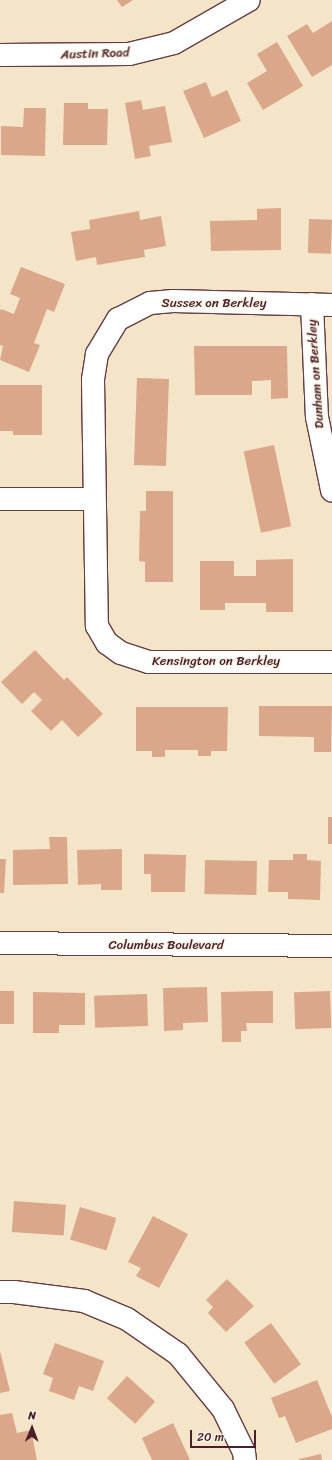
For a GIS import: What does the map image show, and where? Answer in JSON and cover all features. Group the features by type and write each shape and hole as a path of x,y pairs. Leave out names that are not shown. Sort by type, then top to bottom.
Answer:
{"street":[{"name":"Austin Road","path":"0,56 129,54 174,43 242,2"},
{"name":"Sussex on Berkley","path":"94,499 93,380 97,354 118,318 150,303 173,301 322,305"},
{"name":"Dunham on Berkley","path":"322,305 317,417 332,490"},
{"path":"0,499 94,499"},
{"name":"Kensington on Berkley","path":"94,499 97,626 107,643 121,653 149,662 332,662"},
{"name":"Columbus Boulevard","path":"0,943 332,946"},
{"path":"0,1292 14,1292 84,1301 127,1319 178,1354 223,1409 244,1452 245,1460"}],"building":[{"path":"117,0 133,0 122,7"},
{"path":"332,21 332,65 312,77 287,36 307,24 313,33"},
{"path":"277,42 303,86 263,110 247,83 267,71 257,54"},
{"path":"206,82 212,97 227,90 241,121 204,138 183,91"},
{"path":"141,100 143,110 165,106 172,142 149,146 151,156 135,159 125,103"},
{"path":"64,103 88,103 88,109 108,109 107,145 63,145"},
{"path":"24,108 46,108 45,156 1,155 1,126 23,127"},
{"path":"281,208 281,250 211,251 210,221 257,220 257,209"},
{"path":"139,211 140,220 161,216 166,246 144,250 145,257 97,265 96,257 76,261 71,232 90,229 89,220"},
{"path":"309,219 332,220 331,254 308,253"},
{"path":"21,267 65,284 54,312 47,309 34,343 40,345 29,372 0,360 3,346 0,345 0,311 1,309 14,314 20,298 10,294"},
{"path":"194,346 287,346 288,398 271,399 271,380 252,381 252,395 195,395"},
{"path":"137,378 169,379 166,466 134,465"},
{"path":"0,385 42,385 42,435 13,435 13,431 0,431"},
{"path":"274,445 291,526 261,533 244,451"},
{"path":"146,491 173,491 173,582 145,582 145,562 139,561 140,511 146,511"},
{"path":"293,559 293,612 266,612 266,603 225,603 225,610 200,610 200,561 234,561 234,576 256,576 256,560"},
{"path":"35,650 64,680 67,677 103,714 78,737 62,720 51,731 31,711 42,700 34,692 22,704 1,682"},
{"path":"259,706 332,706 331,752 314,752 314,737 259,736"},
{"path":"136,707 228,707 227,751 211,751 211,756 198,756 198,750 165,750 165,757 152,757 152,751 136,751"},
{"path":"328,817 332,817 332,844 328,844"},
{"path":"49,837 67,837 68,884 13,885 13,850 50,849"},
{"path":"122,849 122,890 101,890 101,884 78,885 77,850"},
{"path":"144,854 186,855 185,892 151,892 151,874 144,874"},
{"path":"293,854 307,854 307,860 321,861 320,900 288,899 288,892 268,892 269,860 293,860"},
{"path":"0,859 6,859 4,893 0,893"},
{"path":"205,860 257,861 256,895 204,894"},
{"path":"207,987 208,1022 183,1023 183,1030 164,1031 163,988"},
{"path":"0,991 14,991 14,1024 0,1024"},
{"path":"273,991 273,1023 246,1023 247,1031 241,1031 241,1042 222,1042 221,992"},
{"path":"330,991 331,1028 295,1029 294,992"},
{"path":"33,992 85,993 85,1025 59,1025 59,1033 33,1033"},
{"path":"147,994 148,1026 95,1028 94,996"},
{"path":"14,1201 66,1205 64,1236 12,1232"},
{"path":"80,1207 116,1218 106,1251 70,1240"},
{"path":"153,1216 188,1234 159,1288 136,1276 141,1268 128,1262"},
{"path":"227,1279 254,1306 226,1332 208,1313 213,1307 206,1300"},
{"path":"271,1323 301,1364 274,1384 244,1342"},
{"path":"55,1343 104,1361 93,1391 79,1386 74,1400 49,1391 53,1378 43,1374"},
{"path":"0,1351 10,1391 0,1393"},
{"path":"127,1376 155,1401 135,1424 107,1398"},
{"path":"317,1380 332,1417 332,1429 296,1443 285,1416 279,1418 271,1398"},
{"path":"12,1413 17,1433 31,1430 37,1460 0,1460 0,1415"},
{"path":"173,1423 190,1460 152,1460 142,1438"},
{"path":"321,1454 322,1460 299,1460 299,1459"}]}
